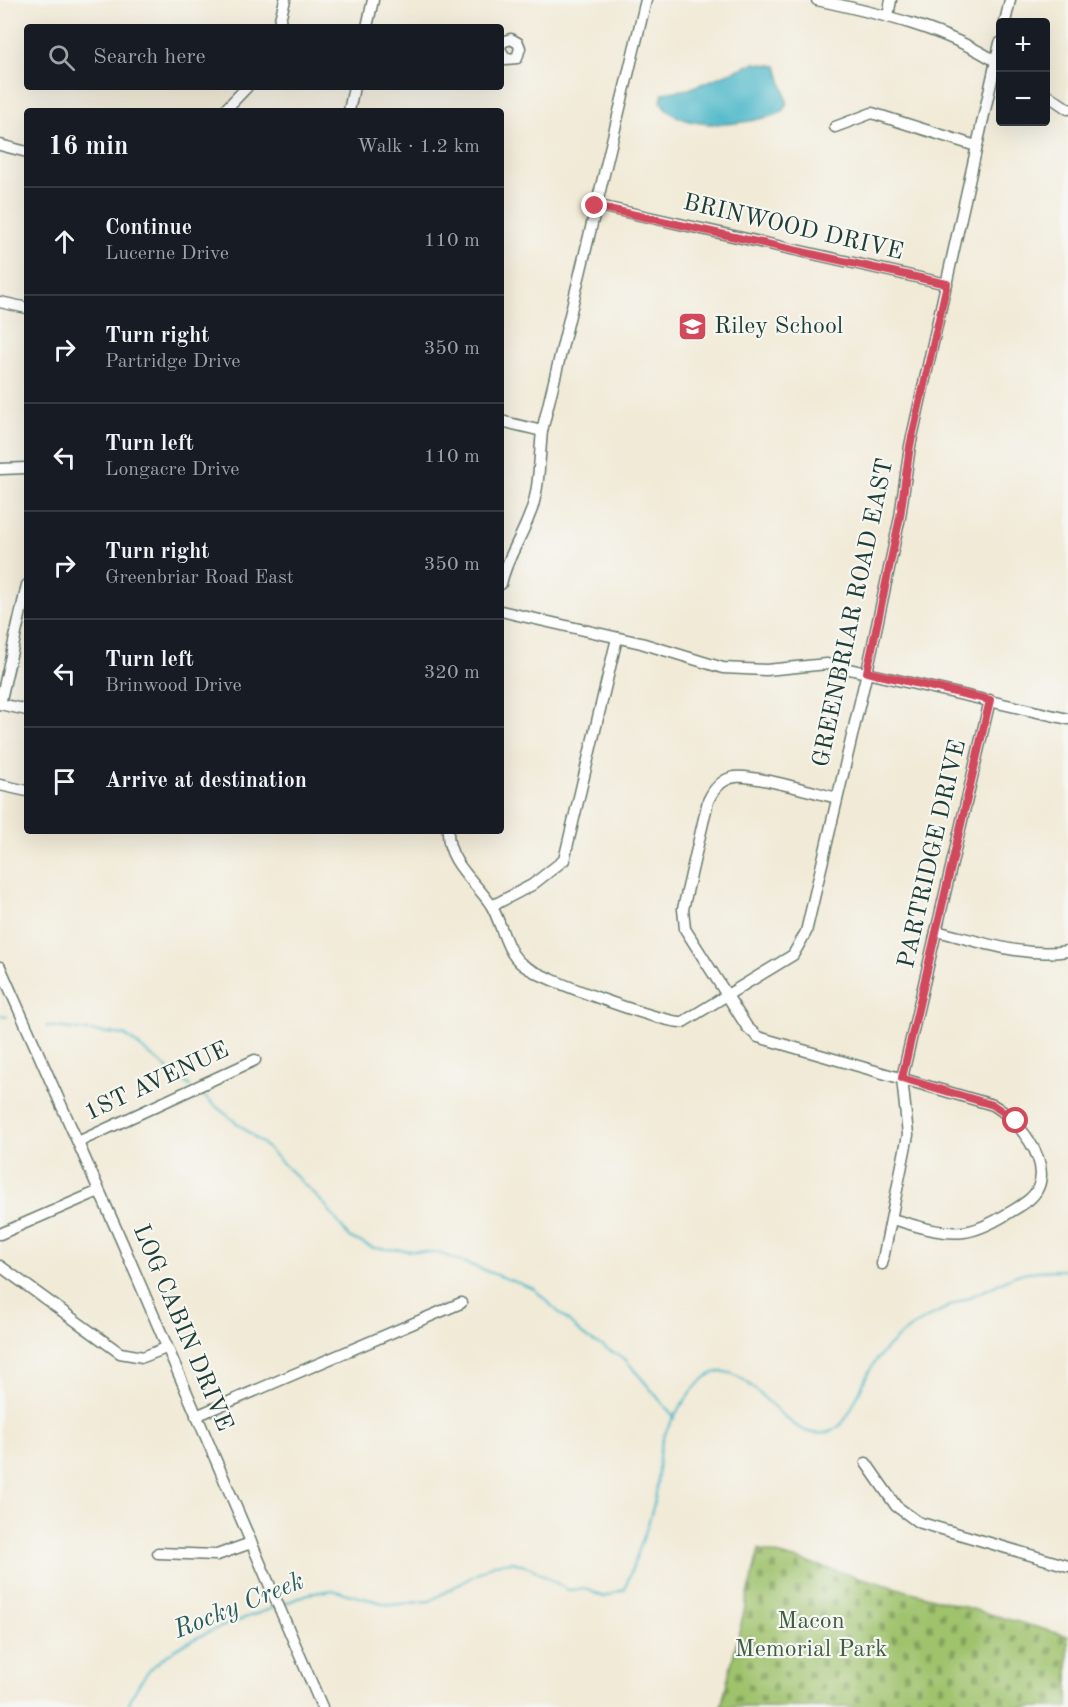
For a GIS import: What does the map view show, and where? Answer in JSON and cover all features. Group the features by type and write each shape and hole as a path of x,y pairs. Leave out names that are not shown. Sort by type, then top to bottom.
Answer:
{"street":[{"path":"279,24 285,0"},
{"path":"368,24 373,0"},
{"path":"504,573 509,555 529,518 534,499 542,431 646,0"},
{"path":"818,0 888,16 952,37 996,62"},
{"path":"888,16 891,0"},
{"path":"1006,18 1010,0"},
{"name":"GREENBRIAR ROAD EAST","path":"449,834 451,848 462,871 492,906 509,946 520,963 545,977 676,1022 691,1019 793,955 808,923 867,672 900,517 910,446 976,146 996,71"},
{"path":"227,108 244,90"},
{"path":"350,108 353,90"},
{"path":"1050,97 1068,109"},
{"path":"835,128 872,112 976,146"},
{"path":"0,145 24,151"},
{"name":"BRINWOOD DRIVE","path":"595,206 947,284"},
{"path":"0,302 24,307"},
{"path":"504,422 542,431"},
{"path":"0,469 24,468"},
{"path":"24,598 0,704 24,709"},
{"path":"504,612 738,670 827,664 1068,719"},
{"path":"492,906 532,885 564,860 617,638"},
{"name":"PARTRIDGE DRIVE","path":"882,1264 908,1135 902,1078 990,700"},
{"path":"837,798 743,777 723,782 711,795 683,909 683,922 685,929 747,1027 758,1037 993,1105 1008,1114 1030,1144 1039,1162 1042,1175 1038,1189 1029,1200 976,1229 945,1232 892,1219"},
{"path":"0,785 24,790"},
{"path":"936,931 1023,952 1044,955 1068,951"},
{"name":"LOG CABIN DRIVE","path":"0,967 322,1707"},
{"name":"1ST AVENUE","path":"78,1142 255,1060"},
{"path":"0,1234 99,1191"},
{"path":"0,1266 120,1353 143,1357 166,1348"},
{"path":"196,1416 461,1304"},
{"path":"866,1463 896,1506 918,1522 1068,1566"},
{"path":"158,1553 217,1555 251,1542"}],"green space":[{"name":"Macon Memorial Park","path":"759,1549 1068,1636 1068,1707 721,1707"}],"water":[{"path":"754,63 777,66 787,102 783,112 736,123 700,123 684,119 671,112 661,102 663,93 689,89"}],"waterway":[{"path":"0,1015 7,1017"},
{"path":"46,1026 125,1035 190,1086"},
{"path":"197,1091 263,1144 326,1206 349,1237 373,1248 439,1253 534,1289 584,1336 625,1359 675,1418"},
{"name":"Rocky Creek","path":"281,1605 308,1594 332,1590 391,1605 430,1601 494,1564 513,1562 531,1568 568,1590 587,1589 603,1597 625,1589 655,1500 660,1449 667,1429 681,1405 706,1377 714,1373 729,1373 744,1380 789,1421 805,1431 821,1434 838,1427 843,1422 873,1365 896,1339 911,1328 942,1310 1014,1276 1034,1271 1068,1270"},
{"name":"Rocky Creek","path":"127,1707 146,1674 182,1645 212,1630 276,1607"}],"place":[{"name":"Riley School","path":"693,327"}],"route":[{"path":"595,206 947,284 910,446 900,517 867,672 990,700 902,1078 993,1105 1016,1121"}]}
